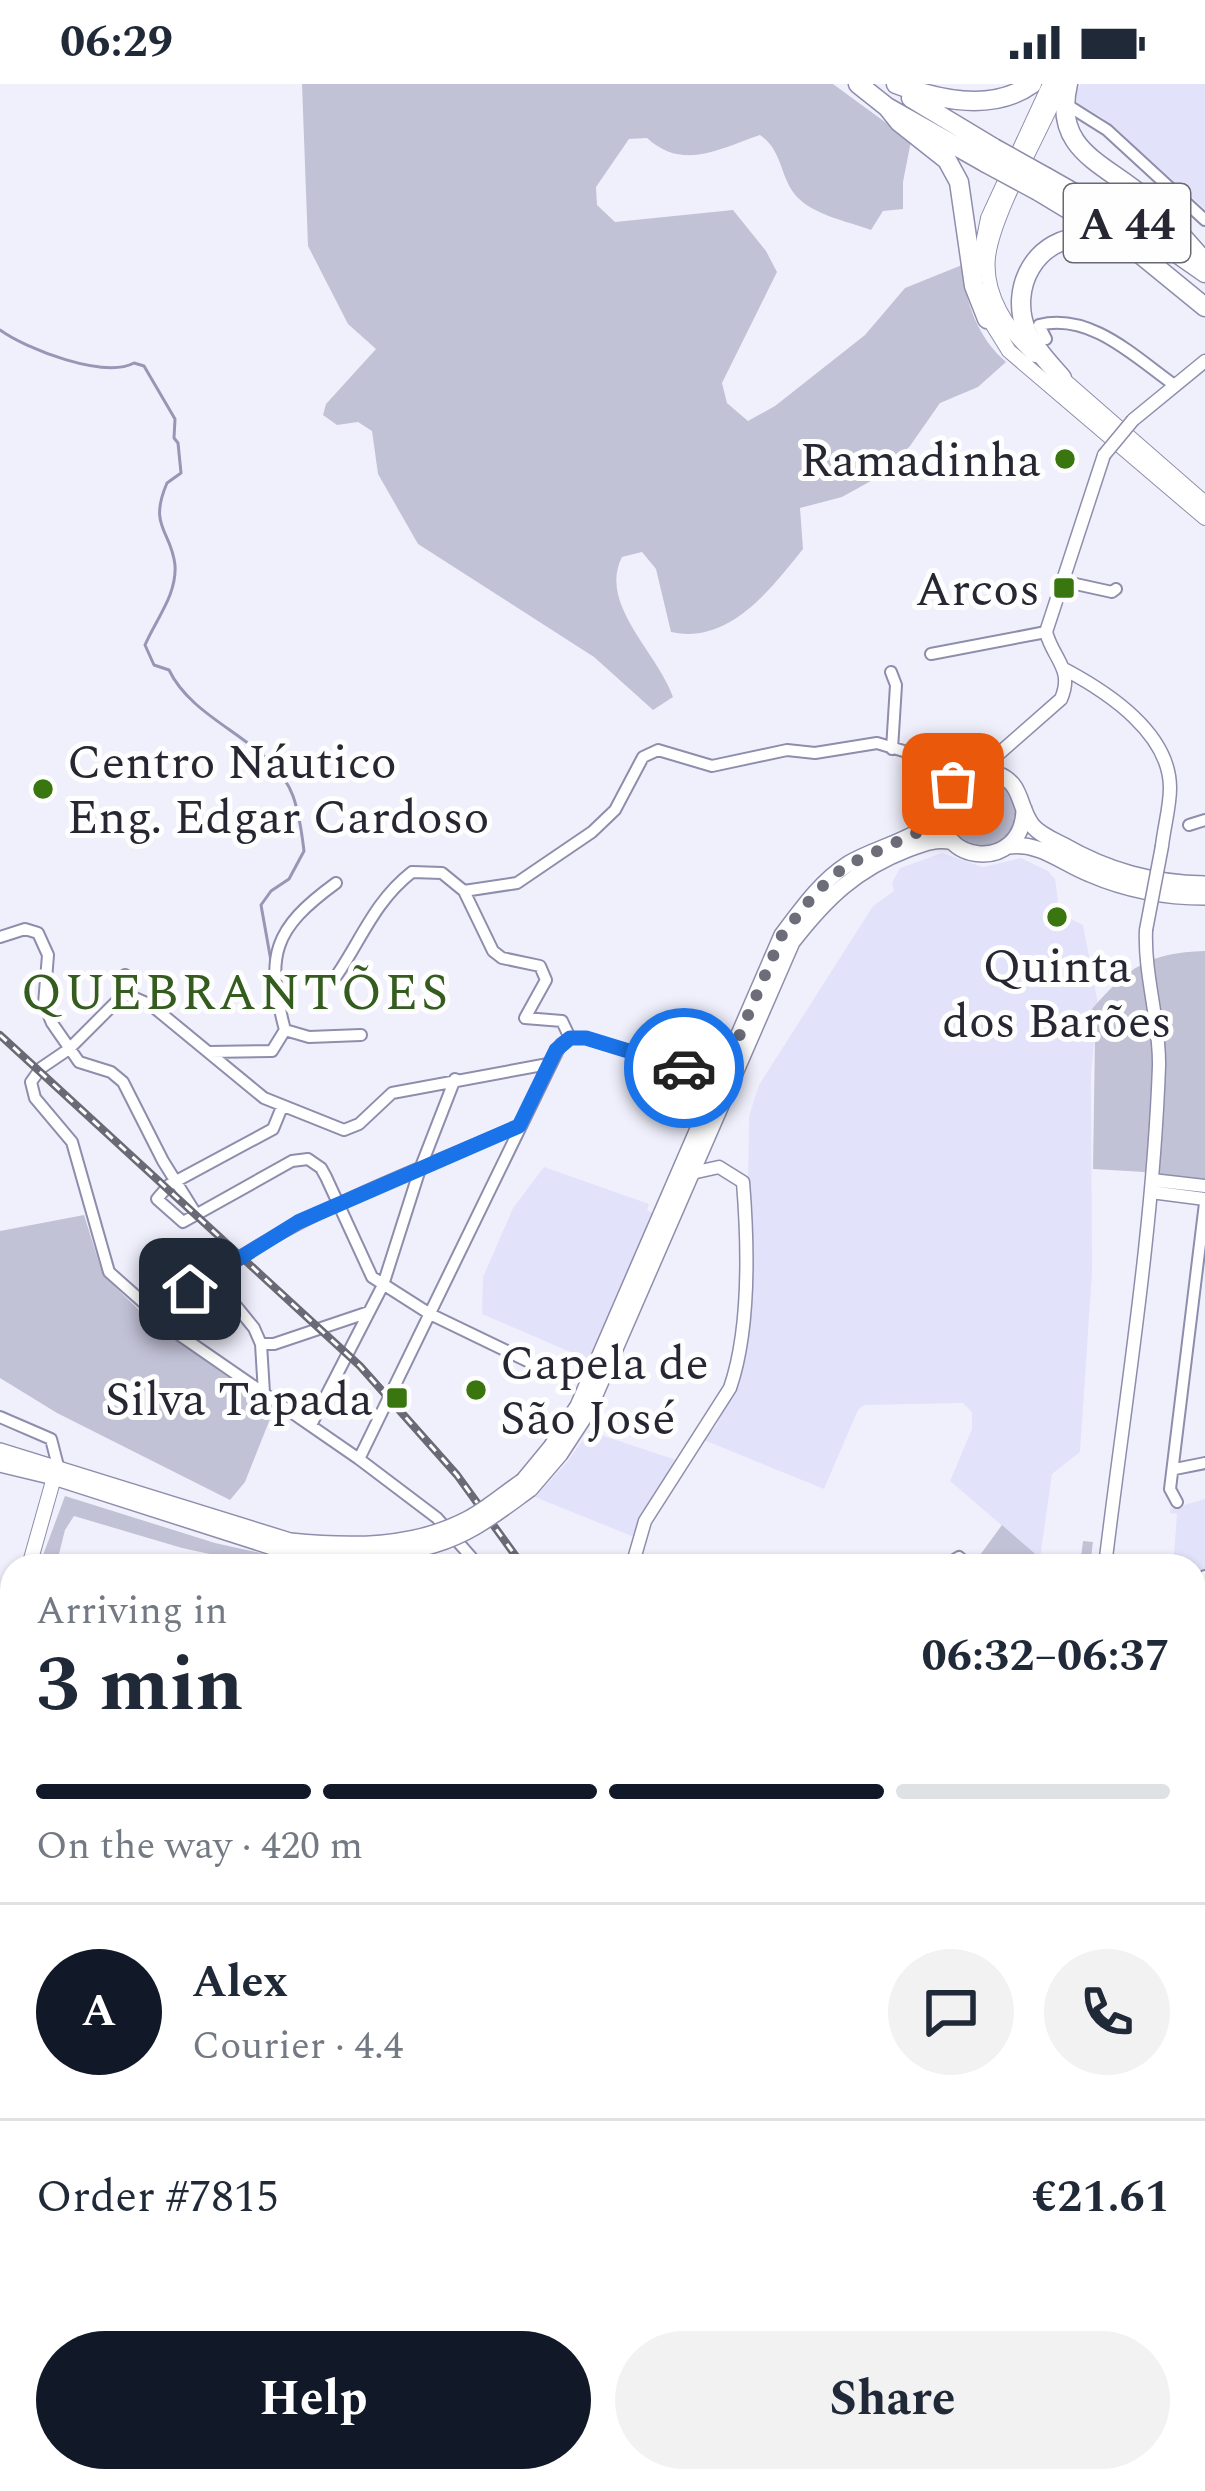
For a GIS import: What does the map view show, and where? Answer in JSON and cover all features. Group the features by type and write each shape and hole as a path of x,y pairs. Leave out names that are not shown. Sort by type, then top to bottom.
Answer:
{"highway":[{"name":"A 44","path":"858,84 880,102 1162,243 1205,273"},
{"name":"A 44","path":"895,84 990,155"},
{"path":"895,84 932,98 957,100 1014,95 1032,84"},
{"path":"1064,84 1065,120 1079,149 1146,200 1205,262"},
{"path":"880,102 947,160 959,182 974,286 987,319"},
{"name":"A 44","path":"1042,184 1205,307"},
{"path":"1062,378 1028,335 1020,309 1020,288 1028,269 1045,252 1085,237 1134,249"}],"main road":[{"path":"1050,84 988,218 978,256 987,319 1009,351 1205,518"},
{"path":"1064,84 998,224 988,256 989,284 999,312 1020,342 1205,502"},
{"path":"0,1451 289,1546 349,1547 407,1540 466,1520 527,1485 560,1454 588,1411 708,1138 782,935 817,891 845,866 931,826 946,793 975,772 1003,776 1021,796 1037,830 1101,865 1165,882 1205,884"},
{"path":"1009,846 1021,830 1024,809"},
{"path":"941,812 953,842 971,853 984,855 1009,846 1032,845 1089,874 1138,890 1205,897"},
{"path":"527,1485 578,1406 792,942 825,899 852,876 933,840 953,842"},
{"path":"0,1464 56,1472"},
{"path":"32,1554 56,1472"}],"street":[{"path":"1072,108 1107,130 1205,220"},
{"path":"1046,339 1040,325 1052,322 1093,331 1117,342 1173,384"},
{"path":"1106,1554 1151,1186 1159,1060 1146,930 1171,787 1165,759 1152,737 1130,715 1066,670 1046,632 1104,455 1133,420 1205,361"},
{"path":"1062,581 1116,589"},
{"path":"931,654 1046,632"},
{"path":"464,891 517,884 592,832 615,810 650,752 671,753 712,766 788,750 815,753 877,743 925,761 975,772 987,767 1061,699 1066,670"},
{"path":"891,672 896,685 892,749"},
{"path":"998,754 1003,776"},
{"path":"925,761 943,774 946,793"},
{"path":"1189,825 1205,820"},
{"path":"337,975 367,920 390,891 412,872 442,873 464,891 493,951 502,958 540,966 546,980 525,1018 562,1021 570,1038"},
{"path":"209,1052 219,1048 272,1051 285,1030 274,977 284,931 300,909 335,883"},
{"path":"0,937 32,929 43,940 48,955 46,1013 79,1061 111,1072 123,1082 196,1214"},
{"path":"125,975 128,995"},
{"path":"468,1554 436,1518 158,1316 109,1272 72,1142 31,1088 41,1067 69,1049 118,999 128,995 151,1005 264,1098 344,1130 352,1129 392,1093 548,1064"},
{"path":"285,1030 309,1037 361,1035"},
{"path":"359,1459 556,1050 570,1038 586,1038 726,1081"},
{"path":"311,1425 383,1285 455,1079"},
{"path":"281,1107 273,1130 176,1182 157,1199 183,1222 301,1158 321,1168 372,1277 430,1314 546,1370"},
{"path":"158,1316 210,1274 298,1222 519,1126"},
{"path":"708,1138 719,1167"},
{"path":"635,1554 645,1521 730,1388 737,1367 744,1292 743,1188 739,1177 719,1167 692,1173"},
{"path":"1151,1186 1205,1186"},
{"path":"1151,1186 1205,1201 1170,1489 1177,1502"},
{"path":"210,1274 261,1343 264,1393"},
{"path":"261,1343 274,1344 369,1312"},
{"path":"0,1417 51,1439 56,1472"},
{"path":"1175,1469 1205,1463"}],"shaded area":[{"path":"302,84 833,84 911,141 903,209 883,211 871,230 800,200 772,147 760,135 716,151 688,155 661,148 647,138 629,139 596,187 597,205 615,222 733,210 766,251 777,272 722,383 727,403 748,421 775,406 865,335 905,288 962,265 975,318 1006,362 978,387 940,403 910,446 880,476 842,497 800,508 803,549 762,596 730,622 692,634 671,632 656,569 642,552 622,557 617,575 623,610 673,697 653,710 594,657 418,544 378,474 372,431 358,422 337,425 323,415 326,404 376,349 348,324 308,246"},
{"path":"1081,84 1205,84 1205,209 1103,118 1072,100"},
{"path":"983,779 1007,789 1017,813 1007,837 983,847 959,837 949,813 959,789"},
{"path":"942,853 983,867 1021,858 1055,879 1055,911 1083,925 1098,1004 1091,1074 1092,1272 1080,1452 1052,1474 1041,1554 950,1481 972,1429 972,1412 963,1403 864,1405 824,1489 704,1440 716,1426 740,1375 746,1340 749,1116 759,1085 873,906 894,891 892,883 900,868"},
{"path":"1205,951 1205,1187 1166,1185 1144,1172 1093,1169 1095,1036 1091,1010 1140,965 1168,955"},
{"path":"544,1167 649,1204 647,1210 653,1213 589,1360 482,1314 483,1277 513,1208"},
{"path":"84,1215 103,1275 145,1316 274,1409 245,1482 230,1500 57,1413 0,1378 0,1231"},
{"path":"589,1431 679,1461 634,1537 535,1497"},
{"path":"65,1496 266,1554 210,1554 74,1516 59,1554 43,1554"},
{"path":"1205,1499 1205,1554 1174,1554 1177,1514 1170,1509"},
{"path":"1002,1525 1035,1554 981,1554"},
{"path":"1083,1541 1093,1542 1092,1554 1081,1554"}],"waterway":[{"path":"0,330 46,353 85,365 144,366 175,419 181,473 167,483 160,509 175,576 145,645 154,665 169,670 196,705 268,760 293,796 304,851 289,879 261,905 271,961"}],"railway":[{"path":"0,1035 360,1366 457,1475 514,1554"}],"way so far":[{"path":"684,1068 721,1079 782,935 817,891 845,866 931,826 953,784"}],"place":[{"name":"Ramadinha","path":"1065,459"},
{"name":"Arcos","path":"1064,588"},
{"name":"Centro Náutico Eng. Edgar Cardoso","path":"43,789"},
{"name":"Quinta dos Barões","path":"1057,917"},
{"name":"Capela de São José","path":"476,1390"},
{"name":"Silva Tapada","path":"397,1398"}],"district":[{"name":"QUEBRANTÕES","path":"236,991"}],"route":[{"path":"190,1289 298,1222 519,1126 556,1050 570,1038 586,1038 684,1068"}]}
